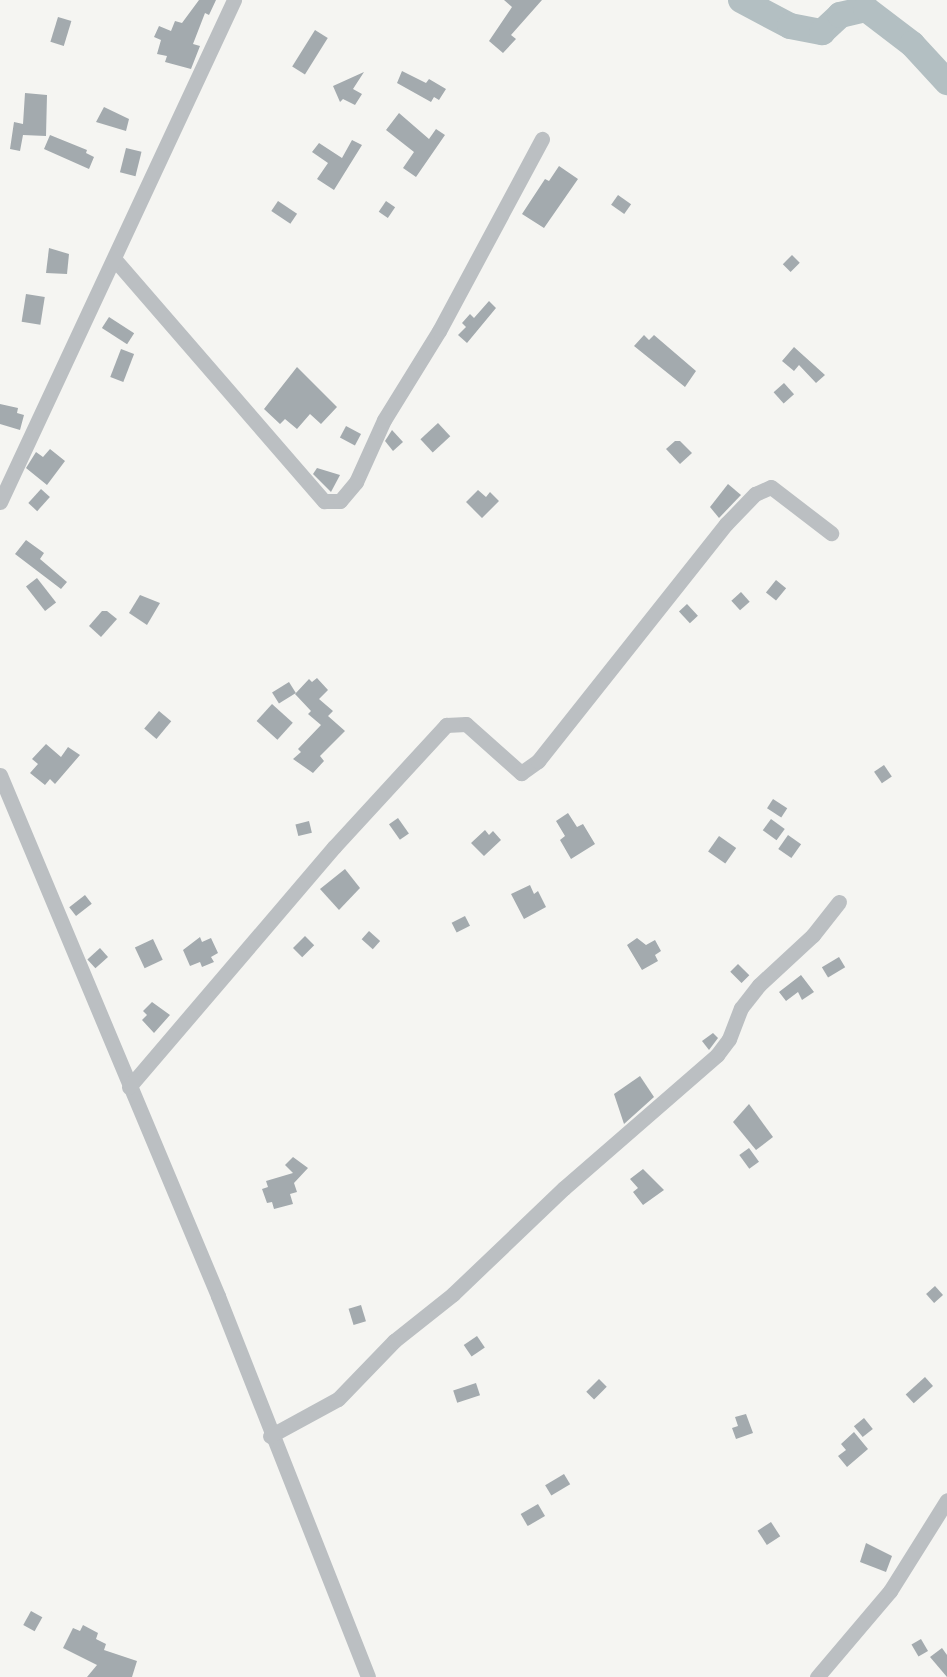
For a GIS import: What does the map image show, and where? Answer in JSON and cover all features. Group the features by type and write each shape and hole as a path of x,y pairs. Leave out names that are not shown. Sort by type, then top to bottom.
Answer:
{"street":[{"path":"0,502 116,261 234,0"},
{"path":"116,261 324,501 340,501 356,482 384,420 439,331 542,139"},
{"path":"129,1087 334,847 446,725 466,724 521,773 538,761 720,532 755,494 771,487 831,533"},
{"path":"0,775 218,1296 270,1436 288,1471 368,1677"},
{"path":"270,1436 338,1399 394,1341 453,1294 571,1182 717,1055 729,1039 741,1008 758,985 813,935 838,902"},
{"path":"817,1677 890,1591 947,1500"}],"building":[{"path":"199,0 216,0 209,15 205,13 193,44 200,46 191,69 165,62 167,56 157,54 161,40 154,37 159,26 171,31 175,21 182,23"},
{"path":"504,0 542,0 511,35 516,39 503,53 489,41 512,7"},
{"path":"58,17 71,21 64,46 50,42"},
{"path":"315,30 328,38 305,74 292,66"},
{"path":"402,71 426,83 429,79 446,89 439,100 434,97 431,102 397,83"},
{"path":"364,72 353,89 362,94 355,105 343,99 340,102 333,86"},
{"path":"25,93 47,95 46,136 23,135 20,151 10,149 14,122 23,124"},
{"path":"104,107 129,119 126,131 96,122"},
{"path":"399,113 429,139 436,129 445,135 416,177 403,168 414,152 386,130"},
{"path":"50,135 87,150 86,153 94,157 89,169 44,149"},
{"path":"352,140 362,145 334,190 317,179 328,163 312,152 319,143 342,158"},
{"path":"126,148 142,152 135,176 120,172"},
{"path":"559,166 578,179 544,228 522,214 545,179 549,181"},
{"path":"618,195 631,204 624,214 611,205"},
{"path":"278,201 297,214 290,224 271,211"},
{"path":"386,201 395,207 388,218 379,212"},
{"path":"49,248 69,254 67,274 46,273"},
{"path":"792,255 800,263 791,272 783,264"},
{"path":"26,294 45,297 40,325 22,322"},
{"path":"489,301 496,308 467,343 458,335 466,327 462,323 470,314 474,318"},
{"path":"109,317 134,333 127,344 102,328"},
{"path":"644,335 649,340 654,335 696,371 685,387 634,346"},
{"path":"794,347 825,375 816,383 799,365 794,371 782,361"},
{"path":"121,349 134,354 123,382 110,377"},
{"path":"297,367 337,407 321,424 310,414 297,429 285,419 280,424 264,409"},
{"path":"784,383 794,394 784,404 774,392"},
{"path":"0,404 18,408 17,413 24,415 20,430 0,424"},
{"path":"438,423 450,436 433,453 420,439"},
{"path":"346,426 361,434 355,445 340,437"},
{"path":"392,430 403,442 393,451 385,441"},
{"path":"675,441 680,441 692,453 680,464 666,449"},
{"path":"50,449 65,461 47,485 26,468 36,452 43,457"},
{"path":"317,468 340,475 331,492 313,474"},
{"path":"728,484 741,495 719,518 710,507"},
{"path":"41,489 50,497 37,511 28,503"},
{"path":"478,490 486,497 490,492 499,501 482,518 466,502"},
{"path":"26,540 44,553 40,559 67,582 61,589 15,554"},
{"path":"37,578 56,602 45,611 26,587"},
{"path":"776,580 786,588 776,601 766,592"},
{"path":"741,592 750,602 740,610 731,601"},
{"path":"140,595 160,603 147,625 129,613"},
{"path":"687,604 698,616 690,623 679,612"},
{"path":"102,611 107,611 117,619 101,637 89,626"},
{"path":"317,678 328,690 319,699 333,711 328,716 345,731 320,756 324,761 313,773 293,759 301,752 298,749 321,725 308,714 311,711 295,694 309,679 312,682"},
{"path":"289,682 296,693 279,704 272,693"},
{"path":"272,704 293,723 277,740 257,721"},
{"path":"159,711 171,721 156,739 144,729"},
{"path":"46,744 61,757 68,747 80,755 55,784 50,779 45,785 30,773 38,764 32,759"},
{"path":"884,765 892,777 882,783 874,772"},
{"path":"773,799 787,808 781,817 767,808"},
{"path":"568,813 577,827 583,824 595,844 571,859 560,840 565,836 556,821"},
{"path":"398,818 409,834 400,840 389,824"},
{"path":"771,819 785,829 777,840 763,830"},
{"path":"309,821 312,833 298,836 295,824"},
{"path":"485,830 489,835 493,831 501,840 484,856 471,843"},
{"path":"788,835 801,844 791,858 778,849"},
{"path":"719,836 736,848 725,864 708,852"},
{"path":"345,869 360,888 339,910 320,889"},
{"path":"530,885 534,894 538,891 546,907 524,919 511,894"},
{"path":"85,895 92,904 76,916 69,907"},
{"path":"465,916 470,926 457,933 452,923"},
{"path":"369,931 380,941 373,949 362,939"},
{"path":"305,936 314,945 302,957 293,948"},
{"path":"200,937 202,942 211,938 218,953 211,957 214,962 202,967 200,962 190,966 183,950"},
{"path":"637,938 646,945 655,940 661,951 655,955 658,961 642,970 627,945"},
{"path":"153,939 163,960 145,968 135,947"},
{"path":"100,948 108,957 95,968 87,959"},
{"path":"839,957 845,967 828,978 822,967"},
{"path":"738,964 749,975 742,983 730,972"},
{"path":"801,975 814,992 802,1000 798,992 786,1001 779,992"},
{"path":"152,1002 170,1015 154,1033 142,1020 147,1015 143,1011"},
{"path":"713,1033 718,1038 709,1050 702,1041"},
{"path":"640,1076 654,1097 624,1124 614,1094"},
{"path":"749,1104 773,1137 756,1150 733,1122"},
{"path":"749,1148 759,1162 749,1169 739,1155"},
{"path":"293,1157 308,1168 294,1183 297,1192 290,1194 293,1204 274,1209 272,1202 267,1203 262,1189 268,1187 266,1181 293,1173 285,1165"},
{"path":"643,1169 664,1190 643,1205 633,1192 638,1188 630,1179"},
{"path":"935,1286 943,1295 934,1303 926,1294"},
{"path":"361,1305 366,1321 354,1325 349,1309"},
{"path":"477,1336 485,1348 472,1357 464,1345"},
{"path":"925,1377 933,1386 914,1403 906,1394"},
{"path":"599,1379 607,1387 594,1400 586,1392"},
{"path":"476,1383 480,1395 457,1403 453,1390"},
{"path":"746,1414 753,1433 736,1439 732,1428 738,1426 735,1417"},
{"path":"864,1418 873,1429 863,1437 854,1426"},
{"path":"854,1432 868,1449 847,1467 838,1456 846,1450 841,1444"},
{"path":"564,1474 570,1484 551,1496 545,1485"},
{"path":"538,1504 545,1516 528,1526 521,1514"},
{"path":"771,1522 780,1536 767,1545 758,1531"},
{"path":"866,1543 892,1556 886,1572 860,1562"},
{"path":"31,1611 42,1617 35,1631 23,1625"},
{"path":"83,1625 98,1633 96,1639 106,1644 104,1650 137,1661 132,1677 87,1677 97,1665 63,1648 73,1628 80,1631"},
{"path":"921,1639 928,1651 918,1657 911,1644"},
{"path":"942,1648 947,1655 947,1677 930,1657"}],"waterway":[{"path":"741,0 790,26 822,32 840,15 866,9 912,44 947,82"}]}
